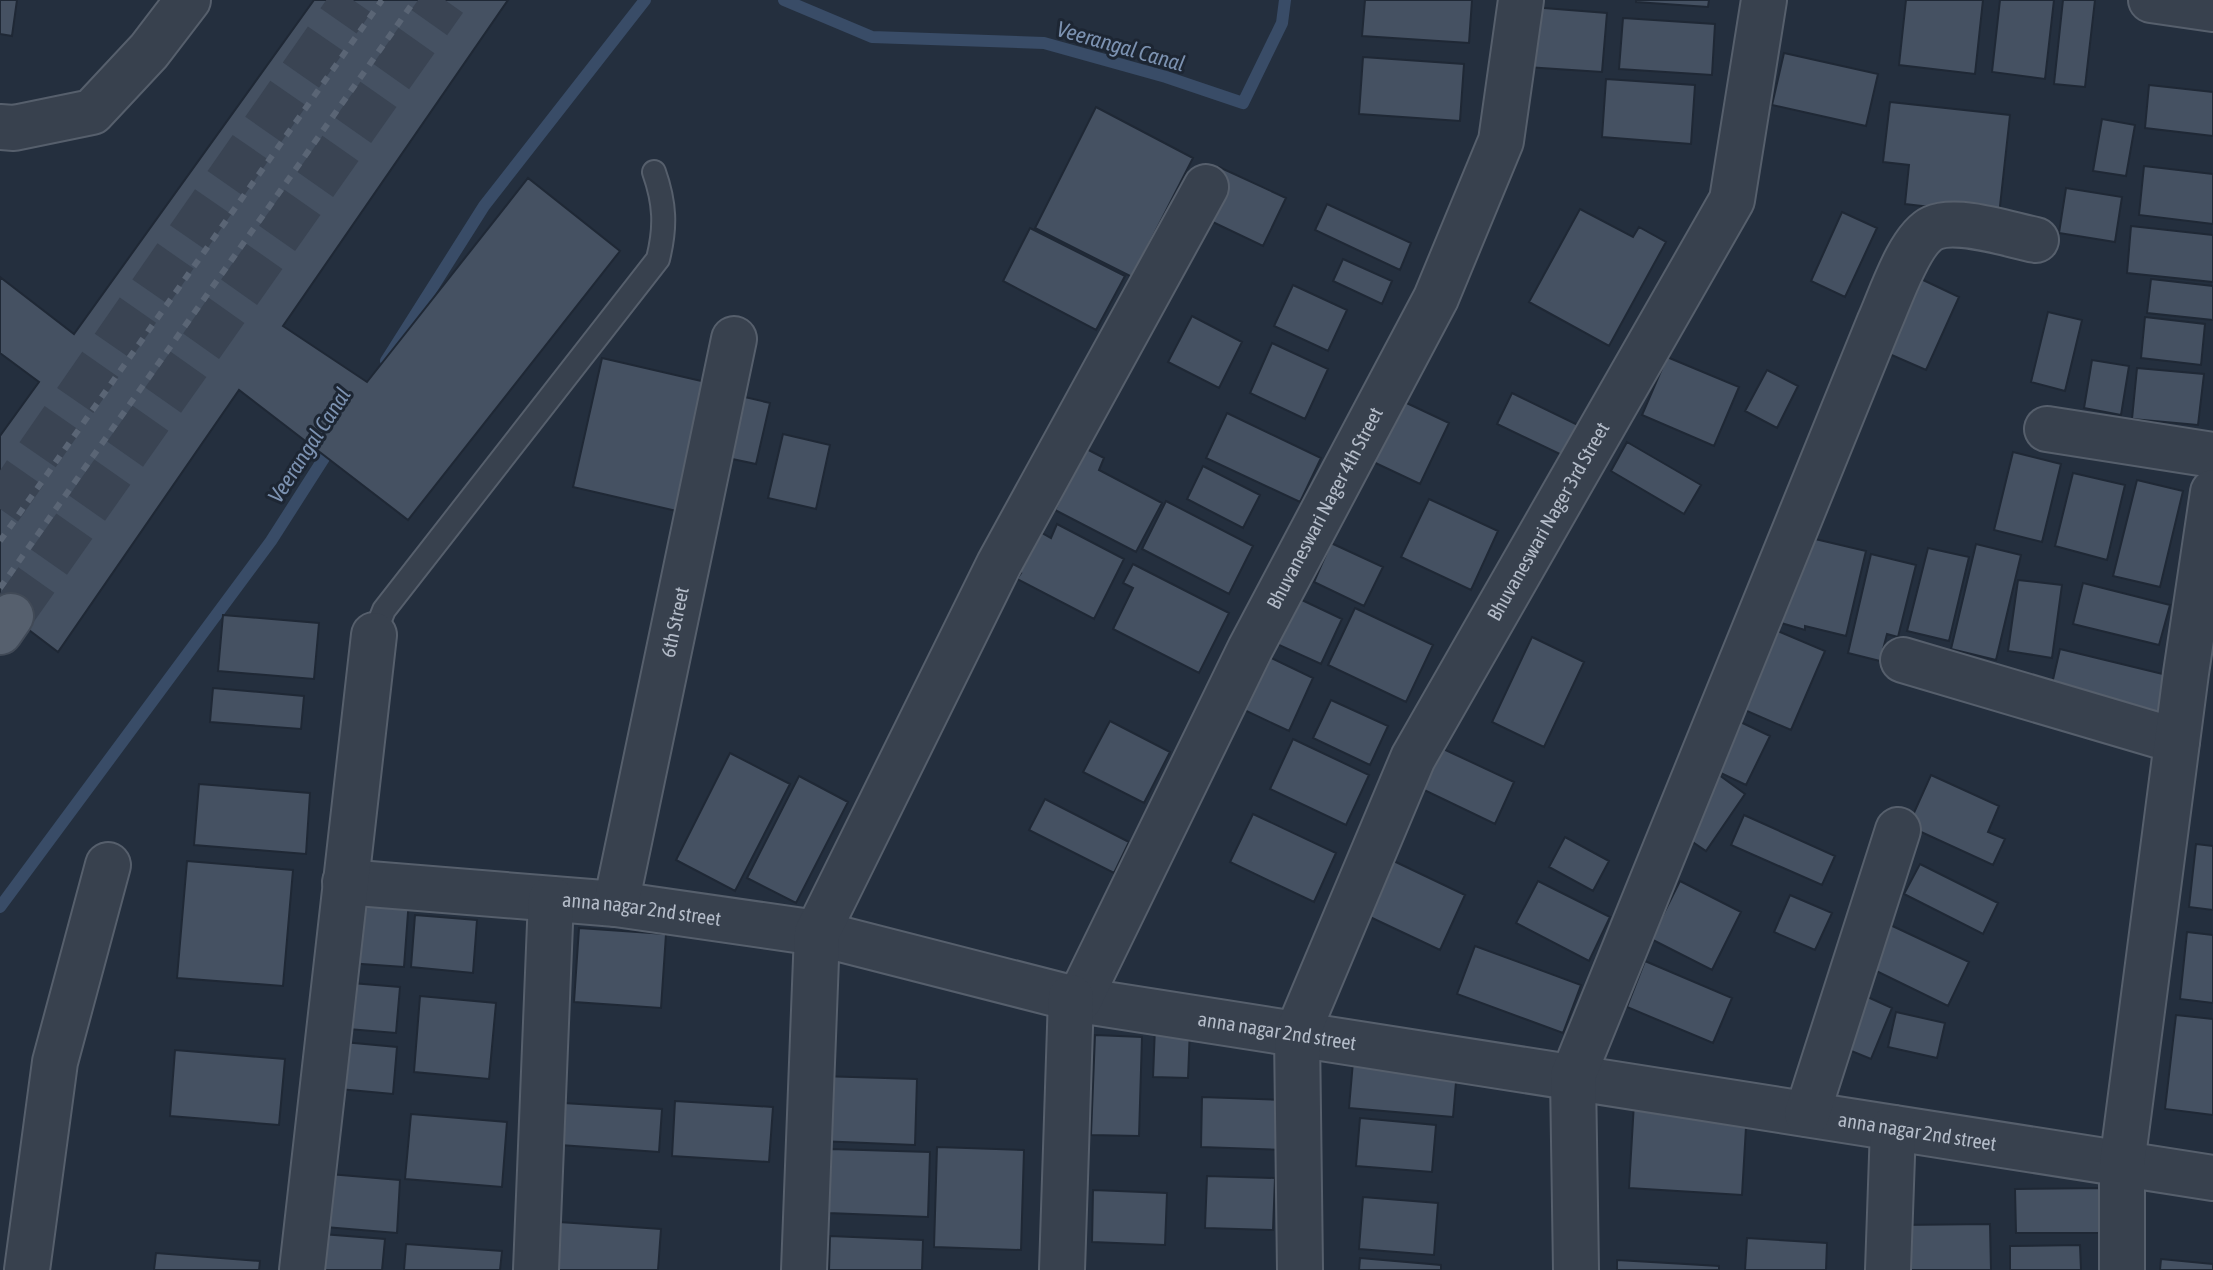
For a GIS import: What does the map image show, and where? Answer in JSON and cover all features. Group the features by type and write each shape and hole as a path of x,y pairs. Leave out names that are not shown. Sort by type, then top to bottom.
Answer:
{"street":[{"path":"0,127 14,128 92,112 149,51 188,0"},
{"name":"Bhuvaneswari Nager 4th Street","path":"1075,998 1250,649 1436,298 1501,141 1521,0"},
{"name":"Bhuvaneswari Nager 3rd Street","path":"1297,1034 1413,758 1732,200 1764,0"},
{"path":"2151,0 2213,9"},
{"path":"804,1270 817,933 999,564 1206,187"},
{"path":"1576,1270 1573,1076 1879,323 1915,243 1932,228 1960,225 2036,240"},
{"name":"6th Street","path":"616,904 734,339"},
{"path":"2047,429 2213,455"},
{"path":"2122,1270 2122,1164 2213,492"},
{"path":"302,1270 374,635"},
{"path":"1903,660 2177,741"},
{"path":"1807,1114 1898,830"},
{"path":"27,1270 55,1062 108,865"},
{"name":"anna nagar 2nd street","path":"345,882 616,904 817,933 1075,998 2213,1178"},
{"path":"536,1270 551,899"},
{"path":"1062,1270 1075,998"},
{"path":"1297,1034 1300,1270"},
{"path":"1888,1270 1893,1128"}],"lane":[{"path":"374,635 384,610 658,259 666,214 654,172"}],"building":[{"path":"0,0 17,0 12,36 0,34"},
{"path":"314,0 508,0 283,326 367,382 528,178 620,251 408,520 239,390 58,652 0,608 0,436 39,382 0,353 0,277 74,334"},
{"path":"1365,0 1472,0 1469,43 1362,36"},
{"path":"1636,0 1709,0 1708,7"},
{"path":"1906,0 1983,0 1975,74 1899,65"},
{"path":"2000,0 2054,0 2045,79 1992,72"},
{"path":"2063,0 2095,0 2085,87 2054,84"},
{"path":"1531,7 1607,13 1602,72 1526,67"},
{"path":"1623,18 1715,24 1712,75 1619,69"},
{"path":"1784,53 1878,74 1866,126 1772,105"},
{"path":"1363,57 1464,64 1460,121 1359,114"},
{"path":"1606,79 1695,85 1691,144 1602,137"},
{"path":"2149,85 2213,92 2213,136 2145,128"},
{"path":"1890,102 2010,115 1999,215 1905,204 1909,165 1883,162"},
{"path":"1096,107 1193,158 1132,277 1035,228"},
{"path":"2102,119 2135,125 2126,176 2093,171"},
{"path":"2144,166 2213,174 2213,224 2139,215"},
{"path":"1219,167 1286,198 1263,246 1198,215"},
{"path":"2066,188 2122,197 2115,242 2059,233"},
{"path":"1327,204 1411,243 1400,270 1315,230"},
{"path":"1580,209 1633,237 1639,227 1666,242 1609,346 1529,302"},
{"path":"1842,212 1877,228 1845,297 1811,281"},
{"path":"2131,226 2213,235 2213,282 2127,273"},
{"path":"1030,228 1125,276 1096,330 1003,281"},
{"path":"1343,259 1392,281 1382,304 1333,281"},
{"path":"1921,279 1959,297 1926,370 1887,353"},
{"path":"2151,279 2213,286 2213,320 2147,313"},
{"path":"1293,285 1347,310 1328,351 1274,326"},
{"path":"2048,312 2082,320 2065,391 2031,382"},
{"path":"1192,316 1242,342 1219,388 1168,362"},
{"path":"2145,317 2205,324 2201,365 2141,358"},
{"path":"1272,343 1328,369 1305,419 1250,393"},
{"path":"1667,357 1739,387 1714,446 1642,415"},
{"path":"602,358 710,383 681,512 573,487"},
{"path":"2092,360 2129,366 2121,415 2084,408"},
{"path":"2137,368 2204,374 2198,425 2132,419"},
{"path":"1767,370 1798,386 1777,428 1745,411"},
{"path":"1512,393 1580,426 1566,457 1497,424"},
{"path":"732,394 770,403 756,464 718,456"},
{"path":"1396,398 1449,423 1420,484 1367,459"},
{"path":"1227,413 1321,458 1300,502 1206,458"},
{"path":"783,434 830,445 816,509 768,498"},
{"path":"1627,442 1701,485 1684,514 1611,471"},
{"path":"1075,443 1104,458 1099,470 1162,503 1136,552 1055,510 1076,467"},
{"path":"2013,452 2061,464 2042,542 1994,530"},
{"path":"1203,466 1260,495 1243,528 1187,499"},
{"path":"2073,473 2125,485 2107,560 2055,546"},
{"path":"2137,480 2183,491 2160,587 2113,576"},
{"path":"1429,499 1498,531 1471,590 1401,557"},
{"path":"1166,501 1253,546 1229,594 1142,549"},
{"path":"1026,524 1051,538 1057,524 1124,559 1094,619 1017,579 1021,573 1012,568"},
{"path":"1798,535 1866,551 1846,636 1805,626 1805,630 1774,621"},
{"path":"1331,543 1383,567 1364,606 1314,582"},
{"path":"1976,544 2021,555 1996,660 1951,649"},
{"path":"1928,548 1969,557 1949,641 1907,631"},
{"path":"1871,554 1916,565 1898,637 1887,634 1880,661 1848,653"},
{"path":"1133,564 1229,613 1199,673 1113,629 1133,588 1123,583"},
{"path":"2018,580 2062,585 2052,658 2008,651"},
{"path":"2083,583 2170,605 2159,645 2073,624"},
{"path":"1285,592 1342,619 1321,664 1264,638"},
{"path":"1355,608 1433,645 1406,702 1328,665"},
{"path":"223,615 319,623 314,679 218,671"},
{"path":"1773,629 1825,651 1791,730 1740,708"},
{"path":"1532,637 1584,662 1544,747 1492,722"},
{"path":"2060,649 2175,677 2164,725 2049,697"},
{"path":"1263,654 1313,678 1289,731 1238,707"},
{"path":"213,688 304,696 301,729 210,722"},
{"path":"1331,700 1388,726 1370,765 1313,738"},
{"path":"1732,718 1770,736 1746,785 1708,767"},
{"path":"1110,721 1170,752 1144,803 1083,772"},
{"path":"1293,739 1369,775 1346,825 1270,789"},
{"path":"1439,747 1514,782 1495,824 1420,788"},
{"path":"730,753 790,784 735,891 676,860"},
{"path":"1715,772 1745,794 1706,851 1675,830"},
{"path":"1931,775 1999,806 1988,832 2005,839 1993,865 1908,826"},
{"path":"799,776 848,802 796,903 747,878"},
{"path":"199,784 310,793 306,854 194,845"},
{"path":"1045,799 1129,842 1114,873 1029,830"},
{"path":"1253,814 1336,853 1314,902 1230,862"},
{"path":"1744,815 1835,856 1822,885 1731,845"},
{"path":"1565,837 1609,861 1593,891 1549,867"},
{"path":"2196,844 2213,846 2213,910 2189,907"},
{"path":"1379,854 1465,895 1440,950 1353,909"},
{"path":"187,861 293,870 283,986 177,978"},
{"path":"1920,864 1998,903 1983,934 1904,894"},
{"path":"1538,881 1610,917 1589,961 1516,923"},
{"path":"1680,881 1741,912 1712,970 1651,939"},
{"path":"354,895 409,899 404,967 348,963"},
{"path":"1790,895 1832,913 1815,950 1774,932"},
{"path":"415,915 477,920 473,973 411,967"},
{"path":"1884,922 1969,962 1948,1006 1864,965"},
{"path":"579,928 666,934 661,1008 574,1002"},
{"path":"2187,932 2213,935 2213,1003 2180,999"},
{"path":"1475,946 1581,985 1563,1033 1457,994"},
{"path":"1645,961 1732,998 1713,1043 1627,1007"},
{"path":"339,982 400,987 396,1033 336,1028"},
{"path":"1861,994 1892,1008 1871,1059 1839,1046"},
{"path":"420,996 496,1003 489,1079 414,1072"},
{"path":"1896,1012 1945,1023 1937,1058 1888,1047"},
{"path":"2176,1015 2213,1019 2213,1115 2165,1109"},
{"path":"1155,1027 1190,1028 1188,1078 1153,1077"},
{"path":"1095,1035 1142,1037 1139,1136 1091,1135"},
{"path":"343,1042 397,1047 393,1094 339,1089"},
{"path":"175,1050 285,1059 279,1125 170,1116"},
{"path":"1354,1050 1458,1059 1453,1117 1349,1108"},
{"path":"820,1076 917,1079 915,1145 818,1141"},
{"path":"1202,1097 1286,1100 1284,1150 1201,1147"},
{"path":"675,1101 773,1107 769,1162 672,1156"},
{"path":"563,1103 662,1109 659,1152 560,1145"},
{"path":"1634,1103 1747,1110 1742,1195 1629,1188"},
{"path":"411,1114 507,1122 502,1187 405,1179"},
{"path":"1360,1118 1436,1125 1432,1172 1356,1166"},
{"path":"937,1147 1024,1150 1021,1250 934,1247"},
{"path":"830,1149 930,1152 928,1217 828,1213"},
{"path":"317,1173 400,1180 397,1233 313,1226"},
{"path":"1207,1176 1275,1178 1273,1230 1205,1228"},
{"path":"2105,1188 2105,1233 2016,1233 2015,1189"},
{"path":"1093,1190 1167,1193 1165,1245 1092,1242"},
{"path":"1363,1197 1438,1203 1434,1255 1359,1249"},
{"path":"559,1222 661,1229 658,1270 556,1270"},
{"path":"1990,1224 1991,1270 1898,1270 1898,1225"},
{"path":"309,1233 385,1239 382,1270 305,1270"},
{"path":"830,1236 923,1240 922,1270 829,1270"},
{"path":"1747,1238 1827,1243 1826,1270 1745,1270"},
{"path":"406,1244 502,1251 500,1270 404,1270"},
{"path":"2080,1245 2081,1270 2010,1270 2010,1246"},
{"path":"156,1253 260,1261 259,1270 154,1270"},
{"path":"1360,1258 1441,1265 1441,1270 1359,1270"},
{"path":"2161,1259 2213,1264 2213,1270 2160,1270"},
{"path":"1617,1260 1719,1266 1719,1270 1617,1270"}],"waterway":[{"name":"Veerangal Canal","path":"386,361 484,206 645,0"},
{"name":"Veerangal Canal","path":"784,0 872,37 1044,43 1166,77 1243,103 1282,23 1285,0"},
{"name":"Veerangal Canal","path":"0,907 271,541 333,444"}],"tunnel":[{"path":"0,509 353,0"},
{"path":"11,616 445,0"}],"railway":[{"path":"0,541 382,0"},
{"path":"0,588 415,0"}]}
